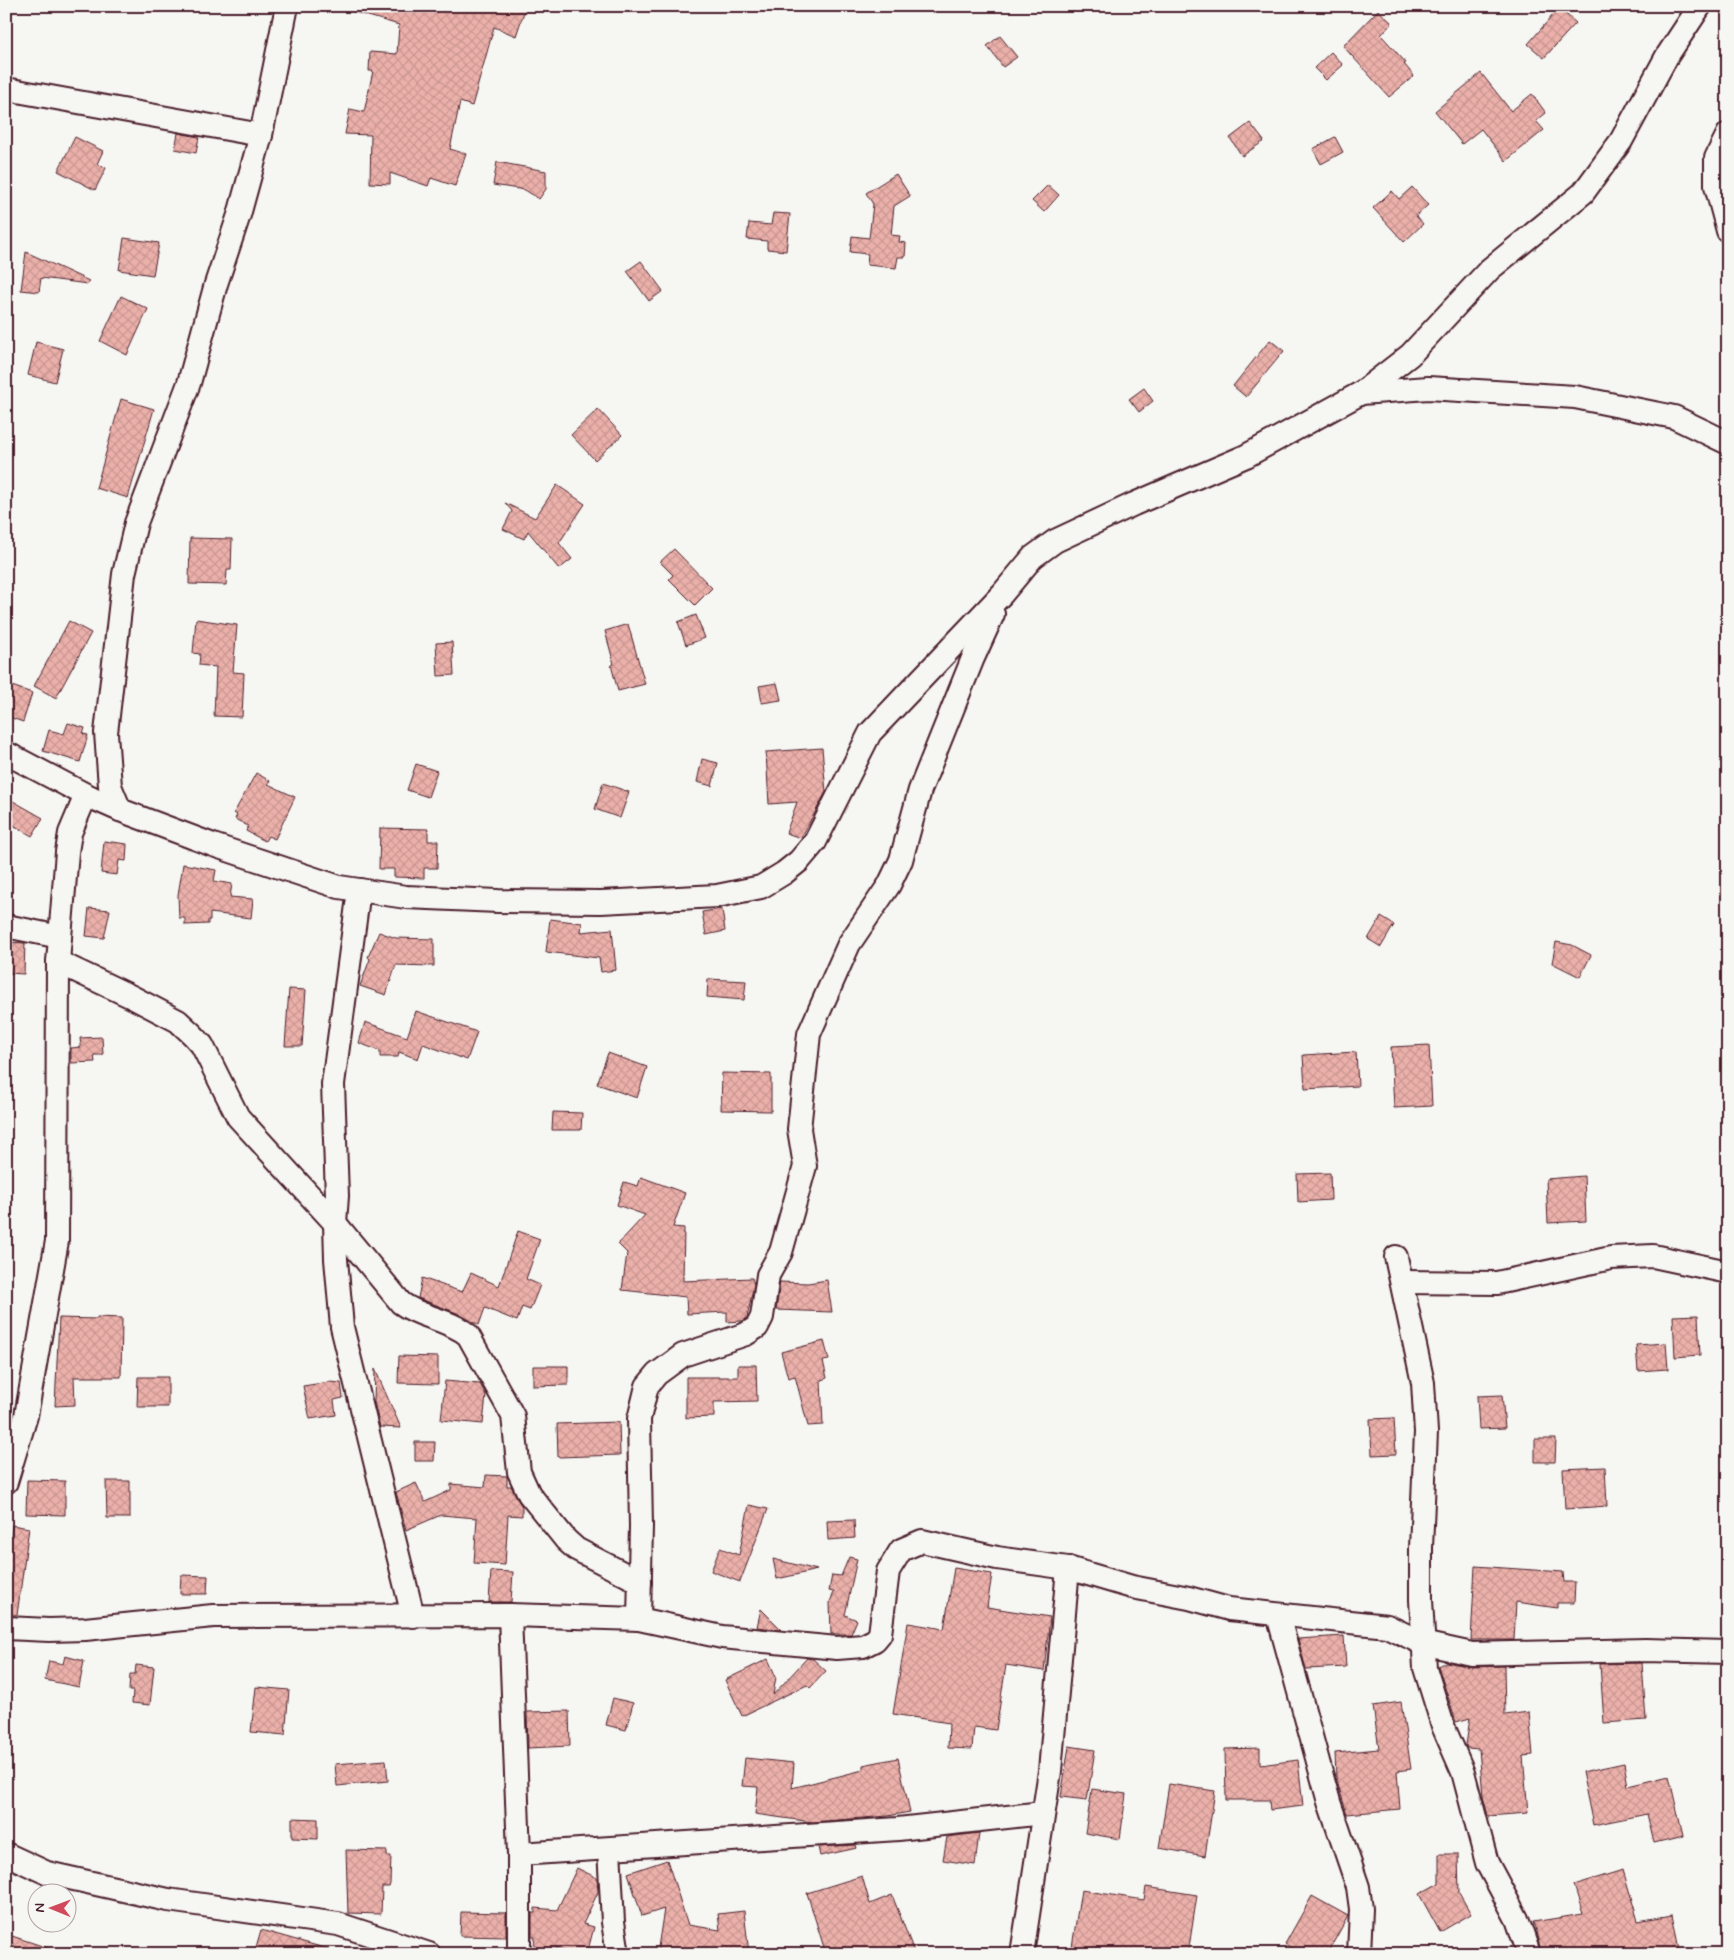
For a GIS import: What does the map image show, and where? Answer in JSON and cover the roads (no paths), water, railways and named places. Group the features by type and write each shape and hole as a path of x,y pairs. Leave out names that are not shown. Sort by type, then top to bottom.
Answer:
{"street":[{"path":"120,810 110,786 106,733 124,574 136,523 189,383 261,136 287,6"},
{"path":"6,753 86,795 120,810 316,880 358,890 406,897 498,901 601,902 717,896 760,887 784,873 815,842 870,733 1002,594 1033,557 1047,546 1134,504 1246,456 1361,393 1410,356 1490,269 1583,193 1621,141 1667,56 1700,6"},
{"path":"6,89 261,136"},
{"path":"1728,134 1716,158 1716,186 1728,230"},
{"path":"1361,393 1428,388 1576,396 1674,417 1728,443"},
{"path":"639,1619 639,1419 647,1386 657,1374 683,1355 746,1334 757,1327 762,1318 768,1275 782,1252 805,1166 799,1129 809,1034 849,944 889,885 901,860 920,790 972,658 1002,594"},
{"path":"6,1482 16,1415 58,1242 58,962 70,833 86,795"},
{"path":"358,890 333,1084 337,1196 335,1223 342,1327 413,1616"},
{"path":"6,926 60,937"},
{"path":"58,962 178,1021 193,1035 202,1045 238,1117 335,1223 401,1303 412,1310 458,1328 468,1335 513,1416 522,1483 566,1540 576,1549 640,1582"},
{"path":"1402,1282 1497,1283 1611,1258 1653,1256 1728,1272"},
{"path":"1396,1257 1423,1383 1426,1432 1421,1548 1422,1643 1425,1668 1443,1726 1463,1772 1487,1862 1517,1919 1529,1954"},
{"path":"6,1628 86,1629 213,1616 510,1615 639,1619 722,1637 837,1648 863,1646 875,1640 880,1634 888,1571 901,1550 922,1541 997,1558 1068,1568 1132,1587 1189,1598 1229,1609 1387,1626 1422,1643 1472,1654 1645,1650 1728,1652"},
{"path":"1022,1954 1050,1771 1068,1568"},
{"path":"510,1615 519,1854 519,1954"},
{"path":"1278,1615 1329,1802 1358,1887 1361,1909 1359,1954"},
{"path":"519,1854 898,1829 1043,1813"},
{"path":"609,1849 613,1922 618,1954"},
{"path":"6,1854 48,1872 74,1880 168,1900 338,1924 428,1954"}]}
